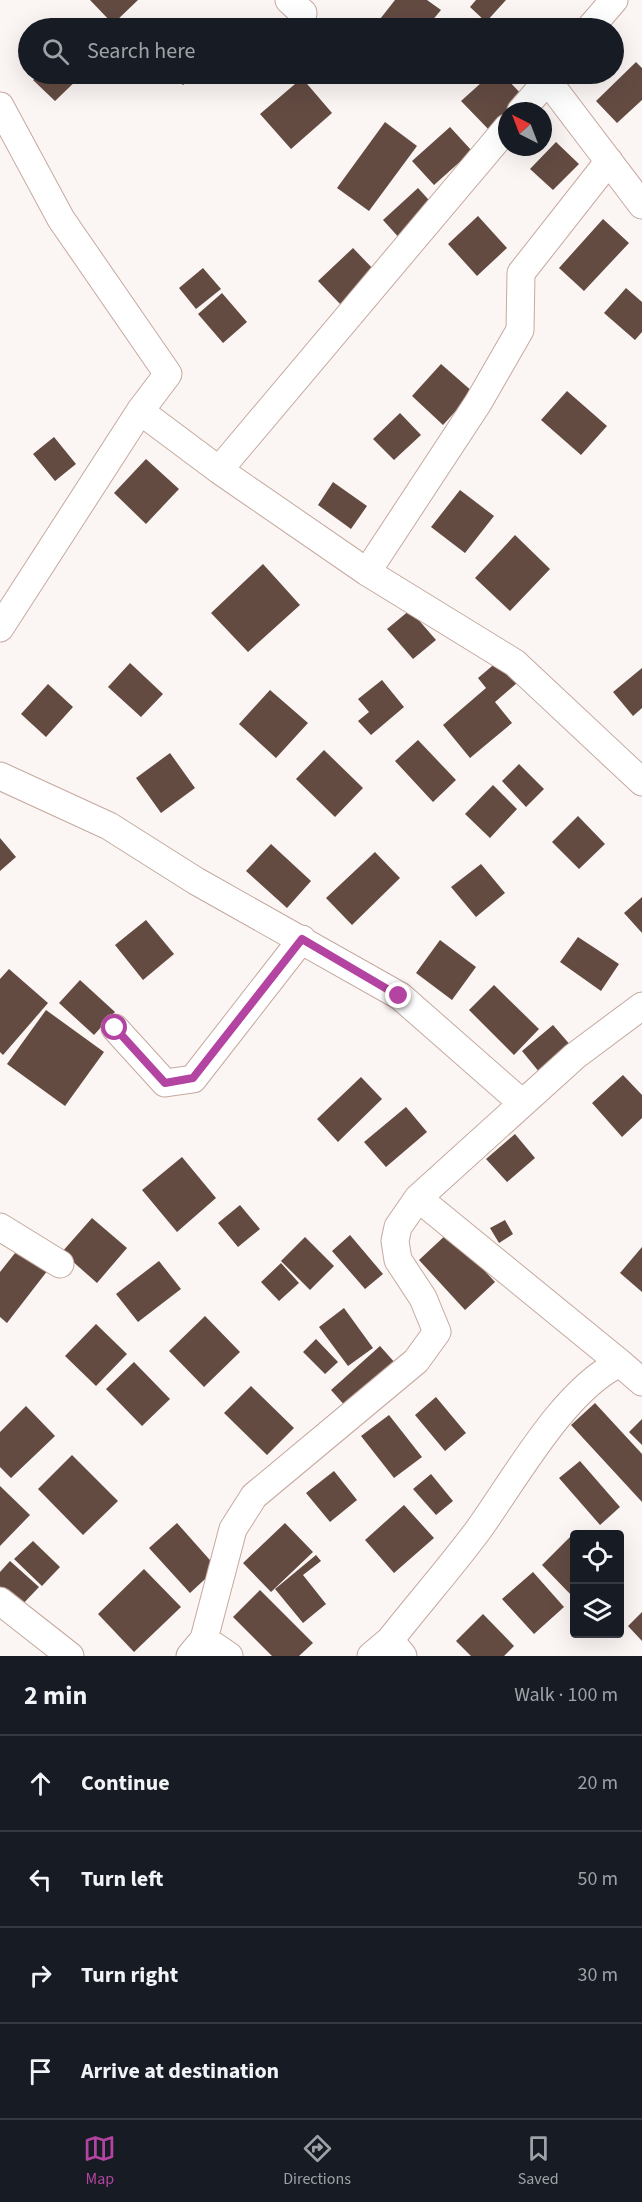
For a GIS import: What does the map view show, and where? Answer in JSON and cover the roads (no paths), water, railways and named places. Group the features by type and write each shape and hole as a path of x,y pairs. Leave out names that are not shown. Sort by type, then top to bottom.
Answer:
{"street":[{"path":"599,18 614,0"},
{"path":"529,102 544,84"},
{"path":"555,84 642,205"},
{"path":"0,106 61,219 168,374 140,411 0,628"},
{"path":"219,470 498,139"},
{"path":"367,572 478,403 520,330 521,273 609,161"},
{"path":"140,411 219,470 367,572 515,663 642,782"},
{"path":"0,776 109,826 196,881 399,996 522,1103"},
{"path":"115,1028 165,1083 193,1078 302,939"},
{"path":"229,1656 197,1648 233,1530 254,1496 416,1361 437,1332 423,1298 398,1260 398,1227 418,1198 522,1103 575,1056 642,1006"},
{"path":"418,1198 642,1382"},
{"path":"0,1227 60,1264"},
{"path":"388,1651 547,1431 600,1372 620,1363"},
{"path":"0,1601 70,1656"}]}
